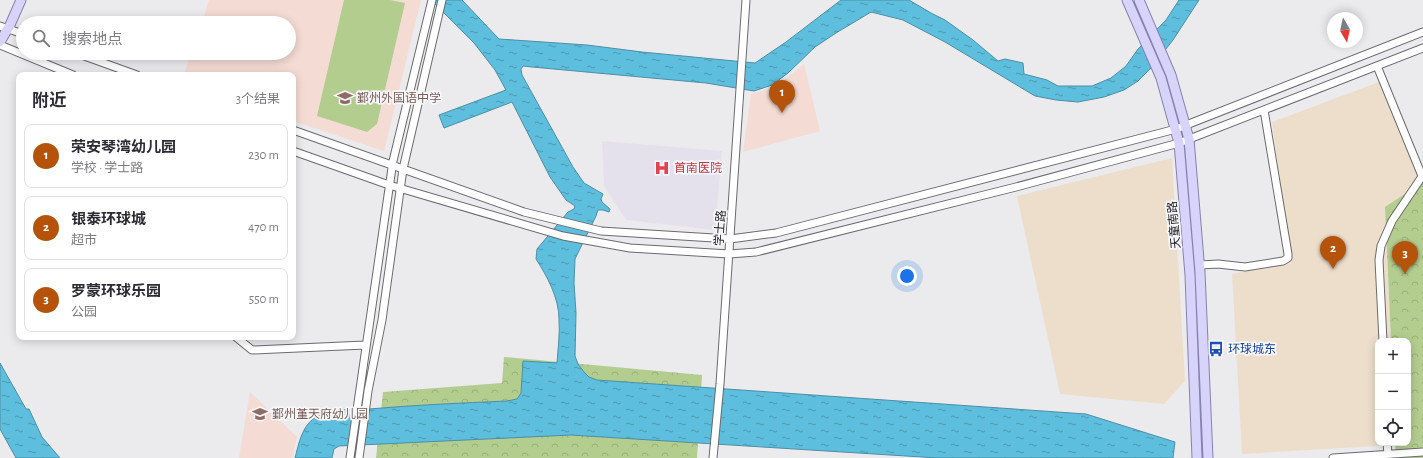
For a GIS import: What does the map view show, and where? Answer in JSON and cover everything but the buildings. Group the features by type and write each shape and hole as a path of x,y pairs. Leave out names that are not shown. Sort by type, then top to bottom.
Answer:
{"main road":[{"path":"0,42 4,28 21,0"},
{"name":"天童南路","path":"1128,0 1158,71 1179,143 1190,275 1197,458"},
{"path":"1139,0 1171,75 1189,139 1200,265 1208,458"}],"street":[{"path":"350,456 389,185 432,0"},
{"path":"360,457 366,402 382,320 402,169 442,0"},
{"name":"学士路","path":"713,458 720,384 740,112 746,0"},
{"path":"4,28 16,32"},
{"path":"296,131 524,212 601,231 730,239 776,233 1176,129 1423,32"},
{"path":"0,45 16,52"},
{"path":"296,152 389,185 563,236 630,248 729,254 756,252 1179,143 1423,48"},
{"path":"36,60 66,72"},
{"path":"95,60 129,72"},
{"path":"1377,66 1423,176 1392,221 1381,246 1380,260 1383,338"},
{"path":"1200,265 1218,264 1245,267 1283,261 1288,258 1264,110"},
{"path":"240,340 252,350 366,345"},
{"path":"1387,446 1388,454"},
{"path":"1333,458 1423,452"}],"shaded area":[{"name":"鄞州外国语中学","path":"209,0 421,0 384,151 296,122 296,72 185,72 189,60 296,60 296,16 204,16"},
{"path":"804,64 820,131 743,152 751,94 774,88"},
{"path":"1379,82 1420,183 1385,208 1391,338 1375,338 1375,446 1378,446 1242,454 1232,274 1291,263 1272,122"},
{"name":"首南医院","path":"602,141 722,151 715,230 626,220 604,186"},
{"path":"1172,158 1185,381 1164,404 1060,394 1017,196"},
{"name":"鄞州堇天府幼儿园","path":"250,392 297,437 292,458 239,458"}],"green space":[{"path":"344,0 390,0 405,3 377,124 367,132 317,116"},
{"path":"1423,182 1423,458 1396,458 1395,446 1411,446 1411,338 1391,338 1385,207"},
{"path":"504,357 702,375 697,458 376,458 383,392 502,383"}],"water":[{"path":"431,0 462,0 499,39 587,45 755,63 786,42 841,0 909,0 945,20 973,40 998,61 1005,59 1023,63 1024,74 1047,80 1058,86 1092,86 1111,78 1126,66 1138,49 1166,20 1179,0 1199,0 1173,40 1151,68 1138,81 1124,90 1104,97 1078,102 1035,96 945,42 903,20 871,12 815,47 788,73 772,85 754,91 706,83 523,66 521,69 522,75 573,167 584,183 603,194 601,199 602,202 610,209 609,212 598,210 575,259 575,356 578,364 589,377 597,380 1086,414 1175,442 1173,458 938,458 571,435 339,446 334,449 332,458 295,458 302,434 308,424 313,419 324,413 342,410 507,401 517,399 521,393 523,361 557,363 559,330 557,303 552,288 536,259 537,249 568,212 574,209 575,206 566,200 550,177 512,102 444,128 439,115 506,90 495,70 474,43"},
{"path":"0,363 26,409 29,409 42,437 60,458 16,458 0,429"}],"place":[{"name":"鄞州外国语中学","path":"345,98"},
{"name":"荣安琴湾幼儿园","path":"782,113"},
{"name":"首南医院","path":"662,168"},
{"name":"银泰环球城","path":"1333,269"},
{"name":"罗蒙环球乐园","path":"1405,274"},
{"name":"环球城东","path":"1216,349"},
{"name":"鄞州堇天府幼儿园","path":"260,414"}]}
